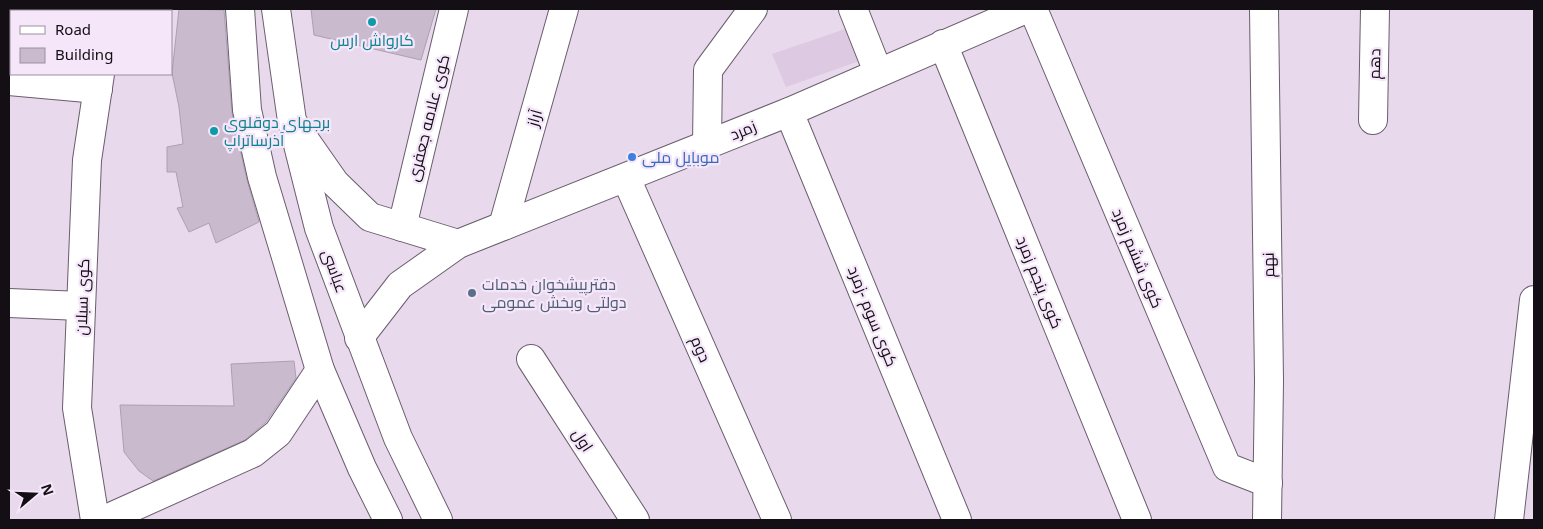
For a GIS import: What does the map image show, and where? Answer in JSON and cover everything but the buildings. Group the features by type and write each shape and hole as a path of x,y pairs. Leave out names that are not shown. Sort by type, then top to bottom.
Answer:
{"main road":[{"path":"240,9 247,110 262,177 320,370 362,468 388,520"},
{"name":"عباسى","path":"276,9 292,121 319,228 398,438 438,520"},
{"name":"کوی علامه جعفری","path":"402,227 454,9"},
{"name":"آراز","path":"503,226 564,9"},
{"path":"707,145 708,70 753,9"},
{"path":"852,9 878,72"},
{"name":"زمرد","path":"359,338 400,285 458,244 789,112 1026,9"},
{"name":"کوی ششم زمرد","path":"1033,9 1227,467 1268,483"},
{"name":"نهم","path":"1264,9 1269,381 1267,520"},
{"name":"دهم","path":"1373,120 1375,9"},
{"name":"کوی پنجم زمرد","path":"943,44 1137,520"},
{"path":"9,81 99,82"},
{"name":"کوی سبلان","path":"95,520 77,408 87,160 99,82"},
{"name":"کوی سوم -زمرد","path":"789,112 957,520"},
{"path":"292,121 335,183 370,217 458,244"},
{"name":"دوم","path":"626,178 777,520"},
{"path":"1509,520 1534,300"},
{"path":"9,303 81,306"},
{"name":"اول","path":"531,359 635,520"},
{"path":"104,520 252,453 278,433 320,370"}],"shaded area":[{"path":"851,27 865,59 786,87 772,54"}],"place":[{"name":"کارواش ارس","path":"372,22"},
{"name":"برجهای دوقلوی آذرساتراپ","path":"214,131"},
{"name":"موبایل ملی","path":"632,157"},
{"name":"دفترپیشخوان خدمات دولتی وبخش عمومی","path":"472,293"}]}
